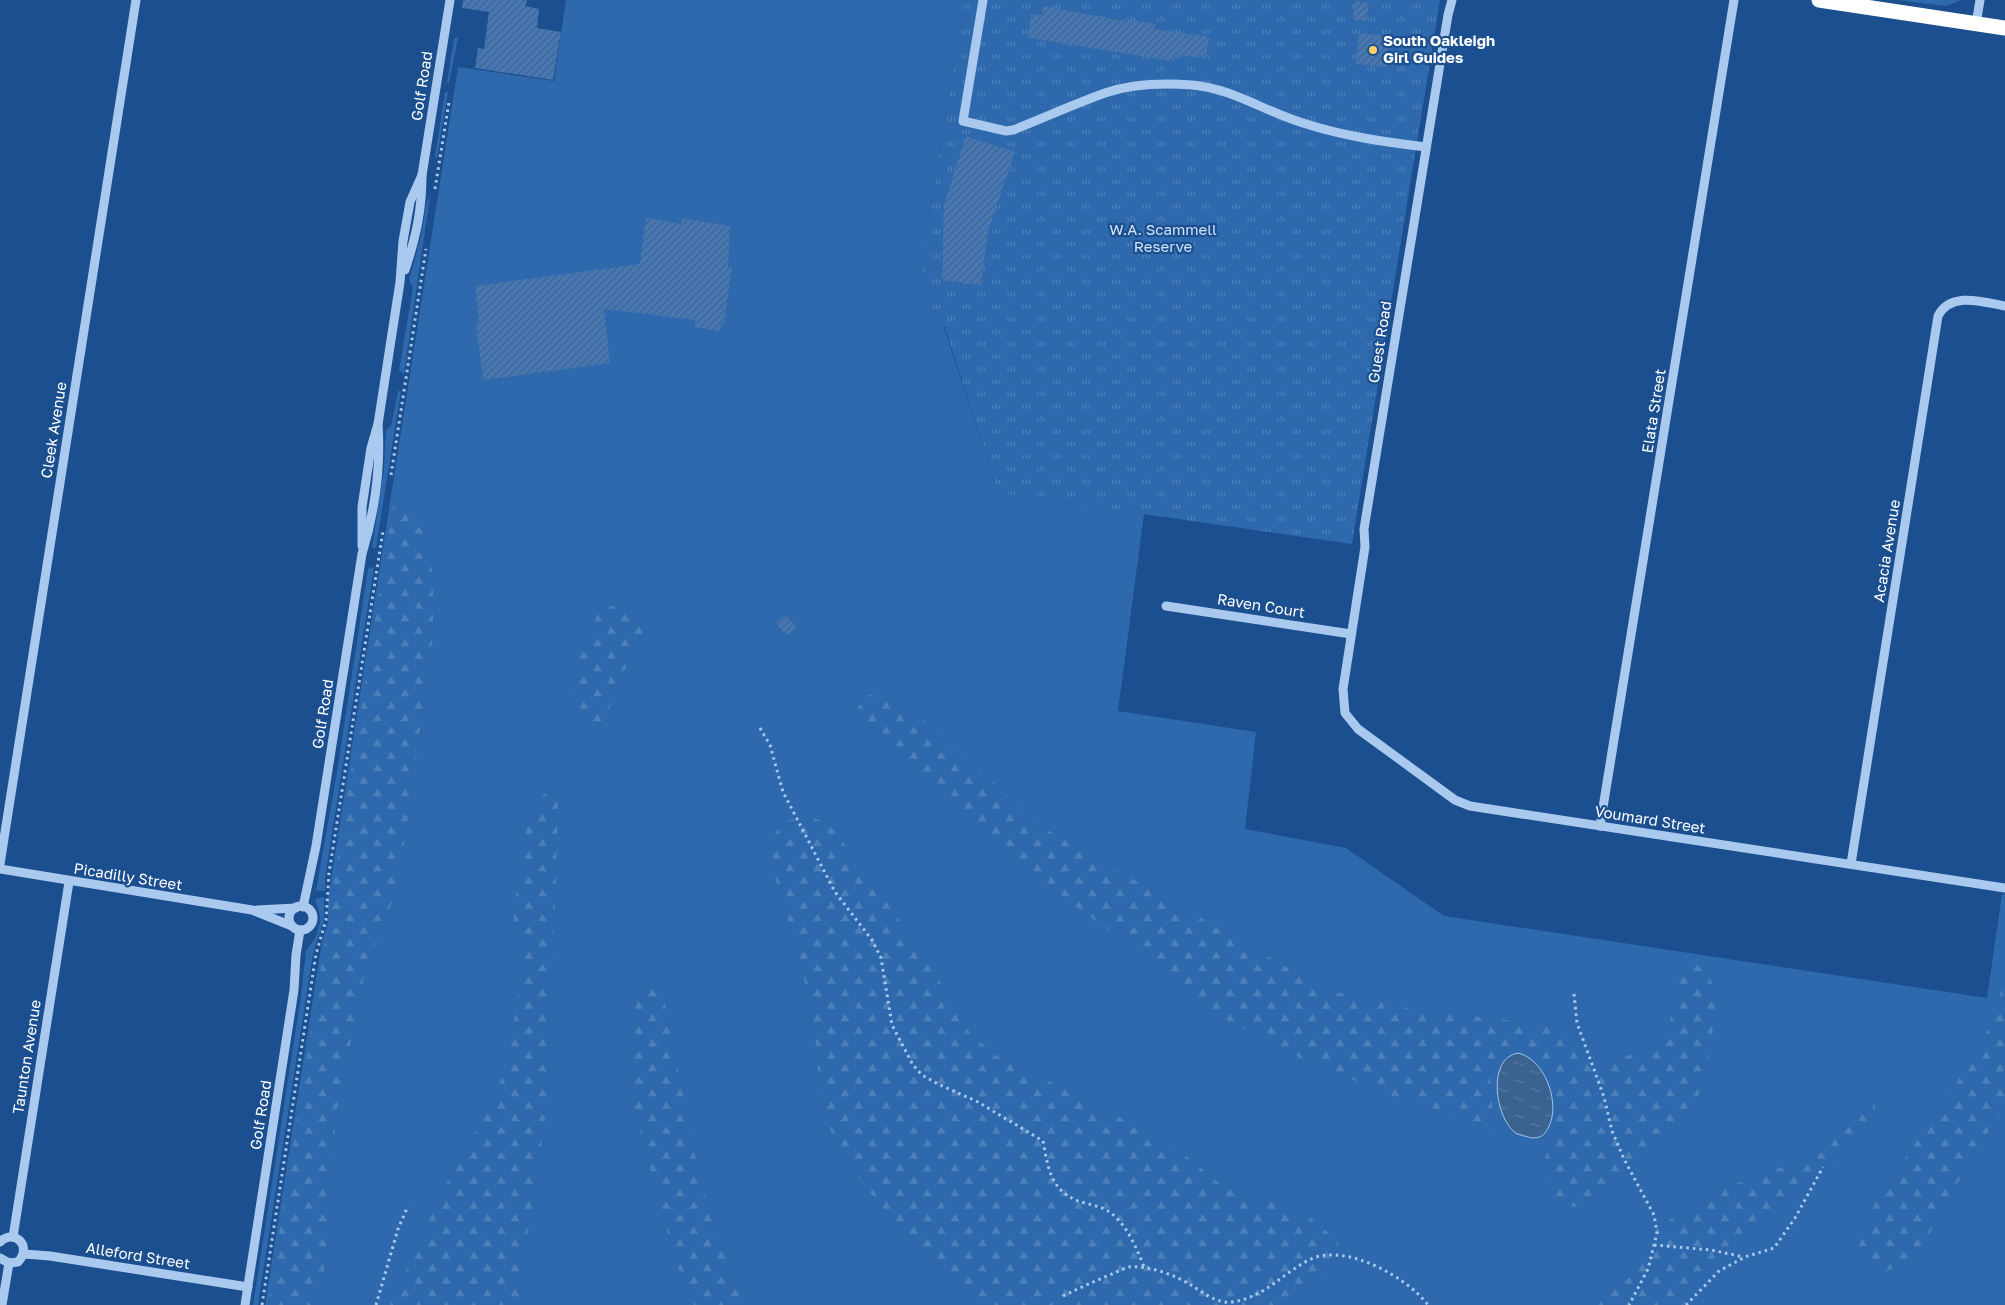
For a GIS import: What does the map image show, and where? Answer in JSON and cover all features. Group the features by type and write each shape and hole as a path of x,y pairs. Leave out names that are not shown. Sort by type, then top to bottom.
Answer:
{"highway":[{"path":"1819,0 2005,28"}],"street":[{"name":"Cleek Avenue","path":"0,864 136,0"},
{"name":"Golf Road","path":"300,907 316,846 362,554 362,507 378,424 400,282 417,230 422,204 422,175 450,0"},
{"path":"983,0 962,122 1006,131 1013,130 1106,92 1142,86 1193,85 1233,95 1302,123 1327,130 1387,142 1426,147"},
{"name":"Guest Road","path":"1343,689 1364,547 1364,529 1426,147 1452,0"},
{"name":"Elata Street","path":"1600,826 1734,0"},
{"path":"1976,24 1980,0"},
{"name":"Acacia Avenue","path":"1851,864 1938,316 1941,309 1962,300 2005,306"},
{"name":"Raven Court","path":"1166,606 1351,634"},
{"name":"Voumard Street","path":"1343,689 1345,713 1358,729 1455,800 1481,808 2005,888"},
{"name":"Picadilly Street","path":"0,869 69,882 252,910 300,907"},
{"name":"Taunton Avenue","path":"13,1237 69,882"},
{"path":"300,907 310,910 313,918 308,928 296,928 290,918 293,910 300,907"},
{"name":"Picadilly Street","path":"252,910 296,928"},
{"name":"Golf Road","path":"245,1305 294,990 296,928"},
{"path":"0,1242 8,1237 13,1237 22,1243 24,1254 18,1262 9,1264 0,1258"},
{"name":"Alleford Street","path":"24,1254 50,1256 248,1287"},
{"path":"2,1305 9,1264"}],"path":[{"path":"435,193 449,102"},
{"path":"390,484 420,289"},
{"path":"262,1305 264,1280 316,954 326,920 329,873 384,522"},
{"path":"760,728 770,745 783,792 831,885 854,919 872,940 881,958 892,1025 913,1065 922,1075 978,1102 1043,1141 1051,1176 1059,1190 1075,1200 1108,1211 1129,1234 1145,1269"},
{"path":"1574,994 1578,1023 1604,1097 1612,1131 1624,1159 1654,1215 1657,1232 1648,1269 1629,1305"},
{"path":"1686,1305 1718,1270 1745,1257 1774,1248 1795,1218 1823,1167"},
{"path":"376,1305 398,1229 408,1206"},
{"path":"1654,1245 1710,1250 1745,1257"},
{"path":"1063,1296 1129,1267 1159,1270 1185,1281 1210,1297 1230,1302 1256,1296 1312,1259 1331,1255 1364,1260 1395,1276 1422,1297 1428,1305"}],"green space":[{"path":"566,0 964,0 922,260 998,493 1144,514 1118,711 1256,732 1245,829 1346,848 1444,916 1987,998 2002,894 2005,895 2005,1305 265,1305 321,947 328,921 328,899 458,67 554,81"},
{"name":"W.A. Scammell Reserve","path":"964,0 1440,0 1352,544 998,493 944,325 929,322 922,260"},
{"path":"1896,0 1962,0 1946,6"},
{"path":"457,37 449,83 447,83 454,39"},
{"path":"445,92 448,92 437,158 435,156"},
{"path":"430,197 404,374 399,370 413,288 409,280 421,236 427,201"},
{"path":"398,391 401,391 376,548 372,548 384,468 386,430 391,426"},
{"path":"404,503 417,510 433,574 433,636 398,887 366,967 336,1115 324,1271 316,1305 268,1305 393,506"},
{"path":"370,567 374,568 325,878 325,891 317,891 368,569"},
{"path":"620,602 636,609 645,630 633,656 618,680 604,725 581,726 572,703 581,652 598,613"},
{"path":"869,695 890,698 920,716 1042,827 1327,990 1412,1009 1542,1024 1566,1035 1583,1060 1595,1065 1655,1046 1662,1039 1670,1021 1676,969 1687,962 1706,968 1717,995 1707,1076 1685,1123 1582,1208 1562,1205 1553,1196 1544,1163 1557,1110 1555,1085 1539,1061 1527,1051 1515,1048 1501,1052 1490,1071 1493,1115 1489,1131 1483,1137 1475,1137 1453,1116 1394,1097 1300,1058 1215,1014 1129,946 1026,869 964,810 906,760 890,741 863,721 858,707"},
{"path":"549,791 558,797 546,1114 522,1270 519,1305 390,1305 449,1178 475,1134 490,1098 505,1073 517,1003 521,955 513,915 528,818 539,798"},
{"path":"807,816 828,823 870,878 929,963 970,1033 995,1055 1081,1097 1178,1149 1223,1186 1306,1214 1338,1241 1339,1263 1333,1274 1300,1291 1290,1305 979,1305 913,1245 843,1159 822,1110 814,1027 800,960 774,874 772,837 784,822"},
{"path":"324,897 324,921 312,960 258,1305 253,1305 301,996 306,951 316,936 320,923 315,899"},
{"path":"2005,973 2005,1108 1982,1140 1915,1259 1886,1271 1871,1267 1859,1255 1860,1235 1876,1201 1978,1051 1997,1009"},
{"path":"649,978 661,985 701,1184 743,1305 694,1305 675,1260 633,1104 636,992"},
{"path":"1869,1100 1875,1105 1875,1122 1837,1163 1785,1200 1742,1236 1683,1305 1582,1305 1605,1294 1635,1274 1657,1228 1713,1192 1805,1159 1860,1101"}],"water":[{"path":"1518,1053 1528,1057 1537,1065 1549,1086 1552,1099 1553,1111 1550,1123 1545,1133 1537,1138 1517,1134 1509,1127 1499,1104 1497,1090 1501,1066 1508,1057"}],"building":[{"path":"463,0 527,0 525,6 539,9 537,28 561,32 553,80 475,68 478,48 484,49 489,12 462,8"},
{"path":"1355,1 1369,3 1366,21 1353,20"},
{"path":"1043,6 1123,21 1124,19 1155,24 1154,29 1209,37 1206,56 1199,55 1199,58 1175,54 1174,61 1028,38 1031,14 1042,15"},
{"name":"South Oakleigh Girl Guides","path":"1359,33 1390,36 1386,67 1356,64"},
{"path":"966,136 1015,152 988,231 981,285 942,280 944,205"},
{"path":"646,218 681,224 682,218 730,226 728,267 732,267 724,323 721,323 720,331 695,327 695,320 604,309 610,363 483,380 476,323 479,322 475,286 640,264"},
{"path":"786,615 796,627 787,635 776,623"}],"place":[{"name":"South Oakleigh Girl Guides","path":"1373,50"}]}
